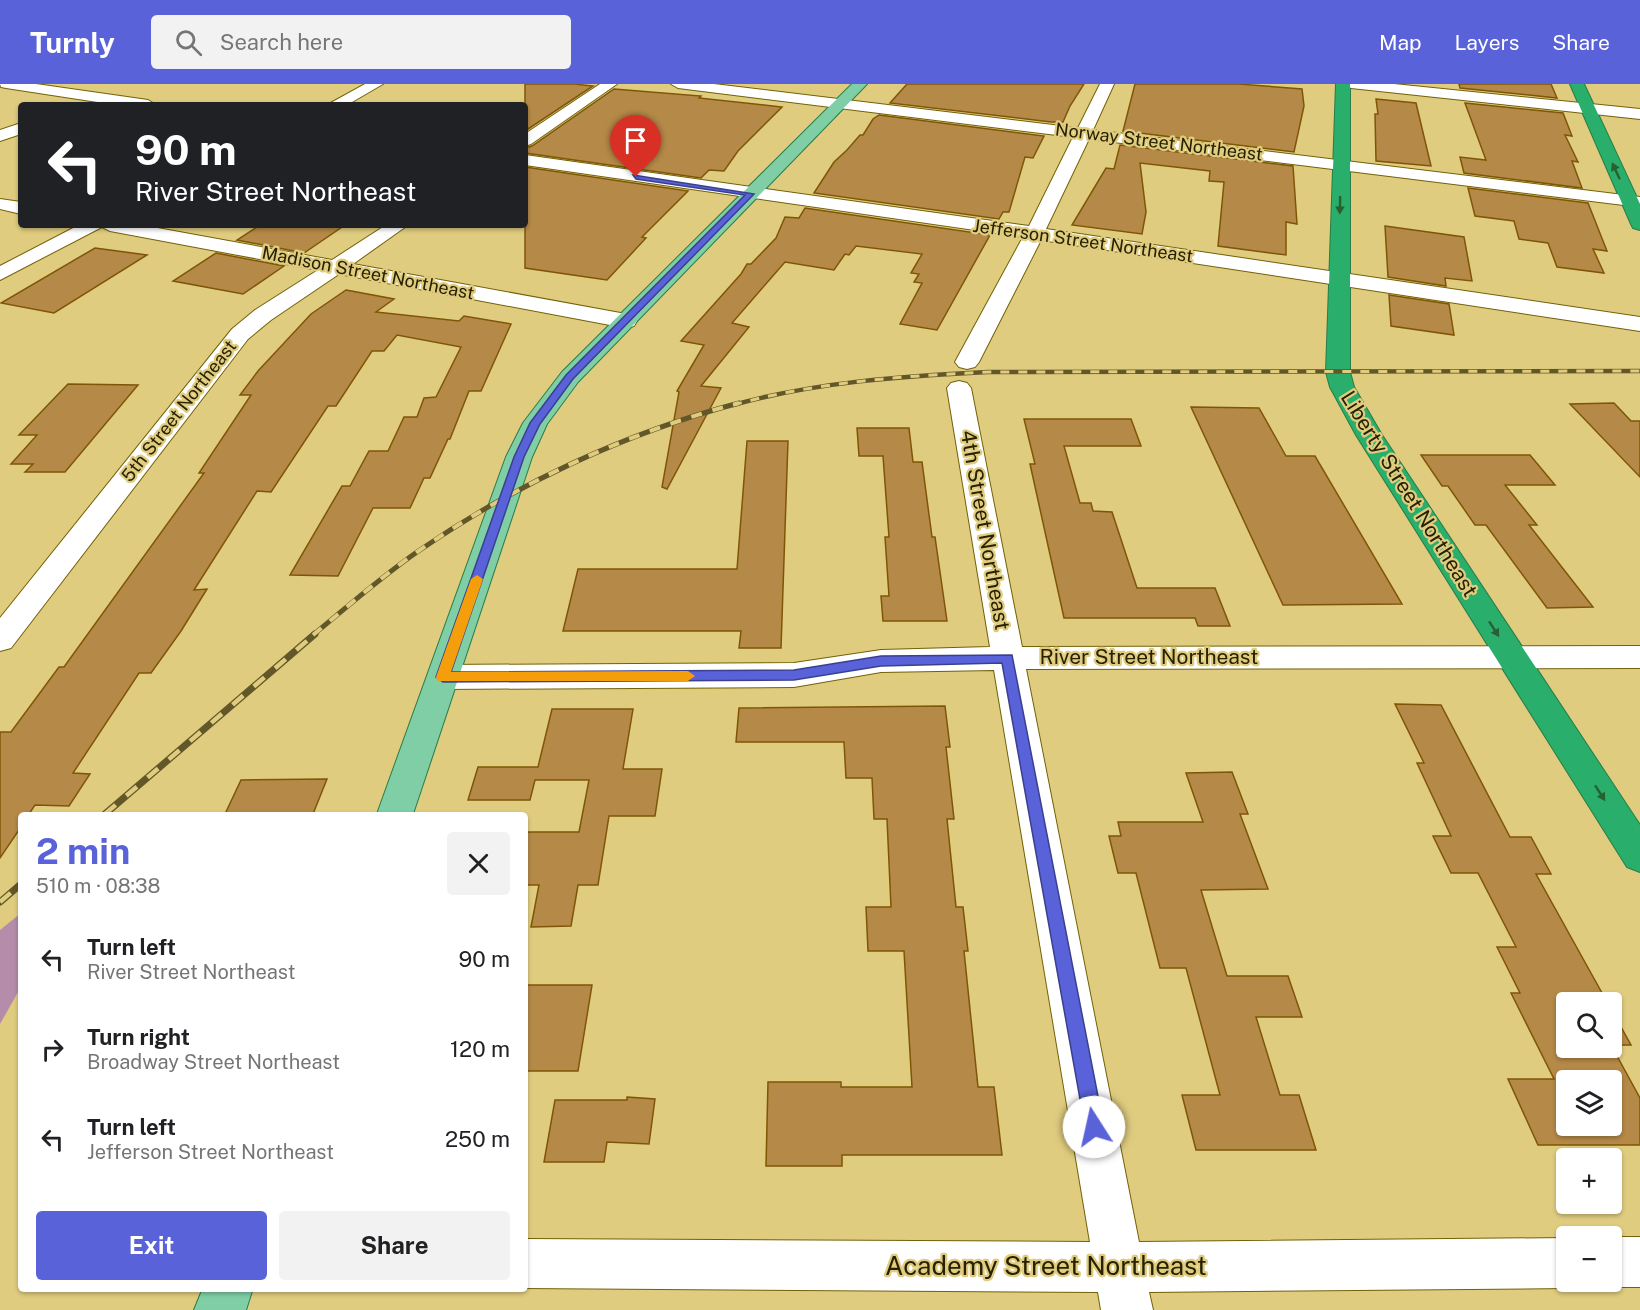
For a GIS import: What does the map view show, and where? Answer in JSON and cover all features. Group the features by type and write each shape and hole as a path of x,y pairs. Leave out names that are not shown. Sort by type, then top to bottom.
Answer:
{"highway":[{"name":"Liberty Street Northeast","path":"1344,84 1338,372 1342,387 1369,435 1640,856"},
{"path":"1577,84 1635,201 1640,224"}],"main road":[{"path":"396,812 519,457 535,423 570,377 860,84"},
{"path":"220,1310 227,1292"}],"street":[{"path":"6,84 126,102"},
{"path":"341,102 376,84"},
{"path":"528,139 610,84"},
{"name":"Norway Street Northeast","path":"678,84 1635,201"},
{"name":"4th Street Northeast","path":"1107,84 963,375 1007,658 1124,1289"},
{"path":"1351,84 1640,114"},
{"path":"85,102 122,87"},
{"path":"0,136 18,129"},
{"name":"Jefferson Street Northeast","path":"528,160 1035,233 1640,324"},
{"path":"0,204 18,207"},
{"path":"0,274 88,228"},
{"name":"Madison Street Northeast","path":"126,228 626,321"},
{"name":"5th Street Northeast","path":"0,640 228,347 263,315 395,228"},
{"name":"River Street Northeast","path":"443,677 794,675 881,661 1007,658 1640,657"},
{"path":"1622,1262 1640,1262"},
{"name":"Academy Street Northeast","path":"528,1264 1124,1289 1556,1264"}],"shaded area":[{"path":"18,915 18,992 0,1024 0,930"}],"building":[{"path":"525,84 593,86 528,129 528,102 525,102"},
{"path":"907,84 1084,84 1063,122 1051,122 890,103"},
{"path":"1135,84 1239,84 1302,89 1304,106 1294,152 1123,131"},
{"path":"1459,84 1551,84 1557,98 1460,88"},
{"path":"614,89 701,96 699,98 782,107 738,151 724,171 709,170 701,178 528,153 528,147"},
{"path":"1376,99 1416,103 1431,166 1376,161 1375,114 1378,114"},
{"path":"1465,103 1563,113 1572,136 1565,135 1578,162 1572,161 1582,188 1464,173 1460,157 1486,160"},
{"path":"879,115 1044,136 1033,158 1025,157 1009,212 1003,212 999,219 814,193 834,162 860,135 863,135 873,119"},
{"path":"1120,145 1293,166 1297,224 1286,222 1286,255 1218,246 1224,182 1209,181 1210,171 1140,163 1146,212 1142,234 1072,225 1106,168 1114,169"},
{"path":"528,167 688,191 642,237 646,238 607,280 525,268 525,228 528,228"},
{"path":"1468,188 1588,203 1607,251 1593,249 1604,273 1557,267 1548,243 1519,239 1514,221 1475,216"},
{"path":"805,208 990,235 937,330 900,324 922,283 914,282 919,274 911,273 922,254 856,246 849,255 845,254 834,270 785,262 732,323 749,327 701,386 721,388 667,489 662,487 679,392 677,391 704,345 681,341 741,274 747,264 751,264 776,238 785,217 799,218"},
{"path":"1385,226 1464,237 1472,281 1445,278 1446,286 1388,277"},
{"path":"255,228 341,228 304,253 237,240"},
{"path":"95,248 147,255 54,313 1,303"},
{"path":"216,253 284,266 243,294 173,281"},
{"path":"346,290 394,299 376,312 459,321 464,316 511,324 481,391 469,391 450,439 430,478 424,478 410,508 373,508 338,576 290,575 342,486 350,486 369,451 388,451 404,417 417,417 424,398 436,397 461,347 397,335 384,351 372,351 336,406 328,406 271,492 257,491 194,590 207,589 181,631 151,673 139,673 73,773 90,774 69,806 35,805 30,812 18,812 18,831 0,858 0,732 11,732 59,667 64,667 204,473 199,473 251,395 240,395 258,371 311,314"},
{"path":"1389,295 1449,304 1454,335 1391,326"},
{"path":"68,384 138,385 65,472 25,472 33,464 11,464 37,435 19,435"},
{"path":"1614,403 1631,421 1640,421 1640,477 1570,404"},
{"path":"1191,407 1259,408 1286,456 1315,456 1402,604 1283,605"},
{"path":"1024,419 1131,419 1141,446 1064,446 1080,503 1091,503 1093,511 1112,512 1137,588 1215,588 1230,626 1198,626 1195,618 1064,618 1030,464 1035,464"},
{"path":"857,428 909,428 913,462 922,462 947,621 883,621 881,596 889,596 885,537 889,537 883,456 859,456"},
{"path":"747,441 788,441 781,648 739,648 741,631 563,631 578,569 737,569"},
{"path":"1421,455 1530,455 1555,485 1505,485 1537,525 1529,525 1593,607 1547,608 1486,525 1475,525 1448,486 1442,486"},
{"path":"1395,704 1441,705 1510,837 1531,837 1551,874 1536,874 1601,992 1556,992 1556,1058 1618,1058 1640,1098 1640,1145 1538,1145 1508,1079 1554,1079 1511,993 1520,993 1497,947 1516,947 1478,873 1451,873 1433,836 1451,836 1417,763 1424,763"},
{"path":"945,706 950,747 946,747 954,819 947,819 956,907 963,907 968,951 964,951 978,1087 994,1087 1002,1155 842,1155 842,1166 766,1166 768,1082 841,1082 841,1087 912,1087 904,951 868,951 866,907 891,907 887,819 874,819 872,778 846,778 844,742 736,742 739,708"},
{"path":"552,709 633,709 623,769 662,769 655,816 609,816 598,885 578,885 571,926 531,927 539,885 528,885 528,832 579,832 589,780 535,780 530,800 468,800 478,767 538,767"},
{"path":"1232,772 1248,814 1240,814 1268,889 1201,890 1227,976 1288,976 1302,1017 1256,1017 1280,1095 1299,1095 1316,1150 1196,1150 1182,1095 1220,1095 1186,968 1160,968 1136,873 1118,873 1109,836 1121,836 1118,822 1203,822 1186,773"},
{"path":"327,779 314,812 226,812 241,780"},
{"path":"528,985 592,985 578,1071 528,1071"},
{"path":"1622,1029 1631,1045 1622,1045"},
{"path":"627,1097 655,1099 649,1144 607,1142 604,1162 544,1162 555,1100 627,1100"}],"railway":[{"path":"733,405 828,386 892,378 988,372 1640,371"},
{"path":"313,635 417,552 531,483 654,430 739,403"},
{"path":"107,812 315,634"},
{"path":"0,902 18,887"}],"slow traffic":[{"path":"477,579 443,677 688,676"}],"route":[{"path":"636,177 751,194 570,377 552,397 535,423 519,457 443,677 794,675 881,661 1007,658 1094,1127"}]}
